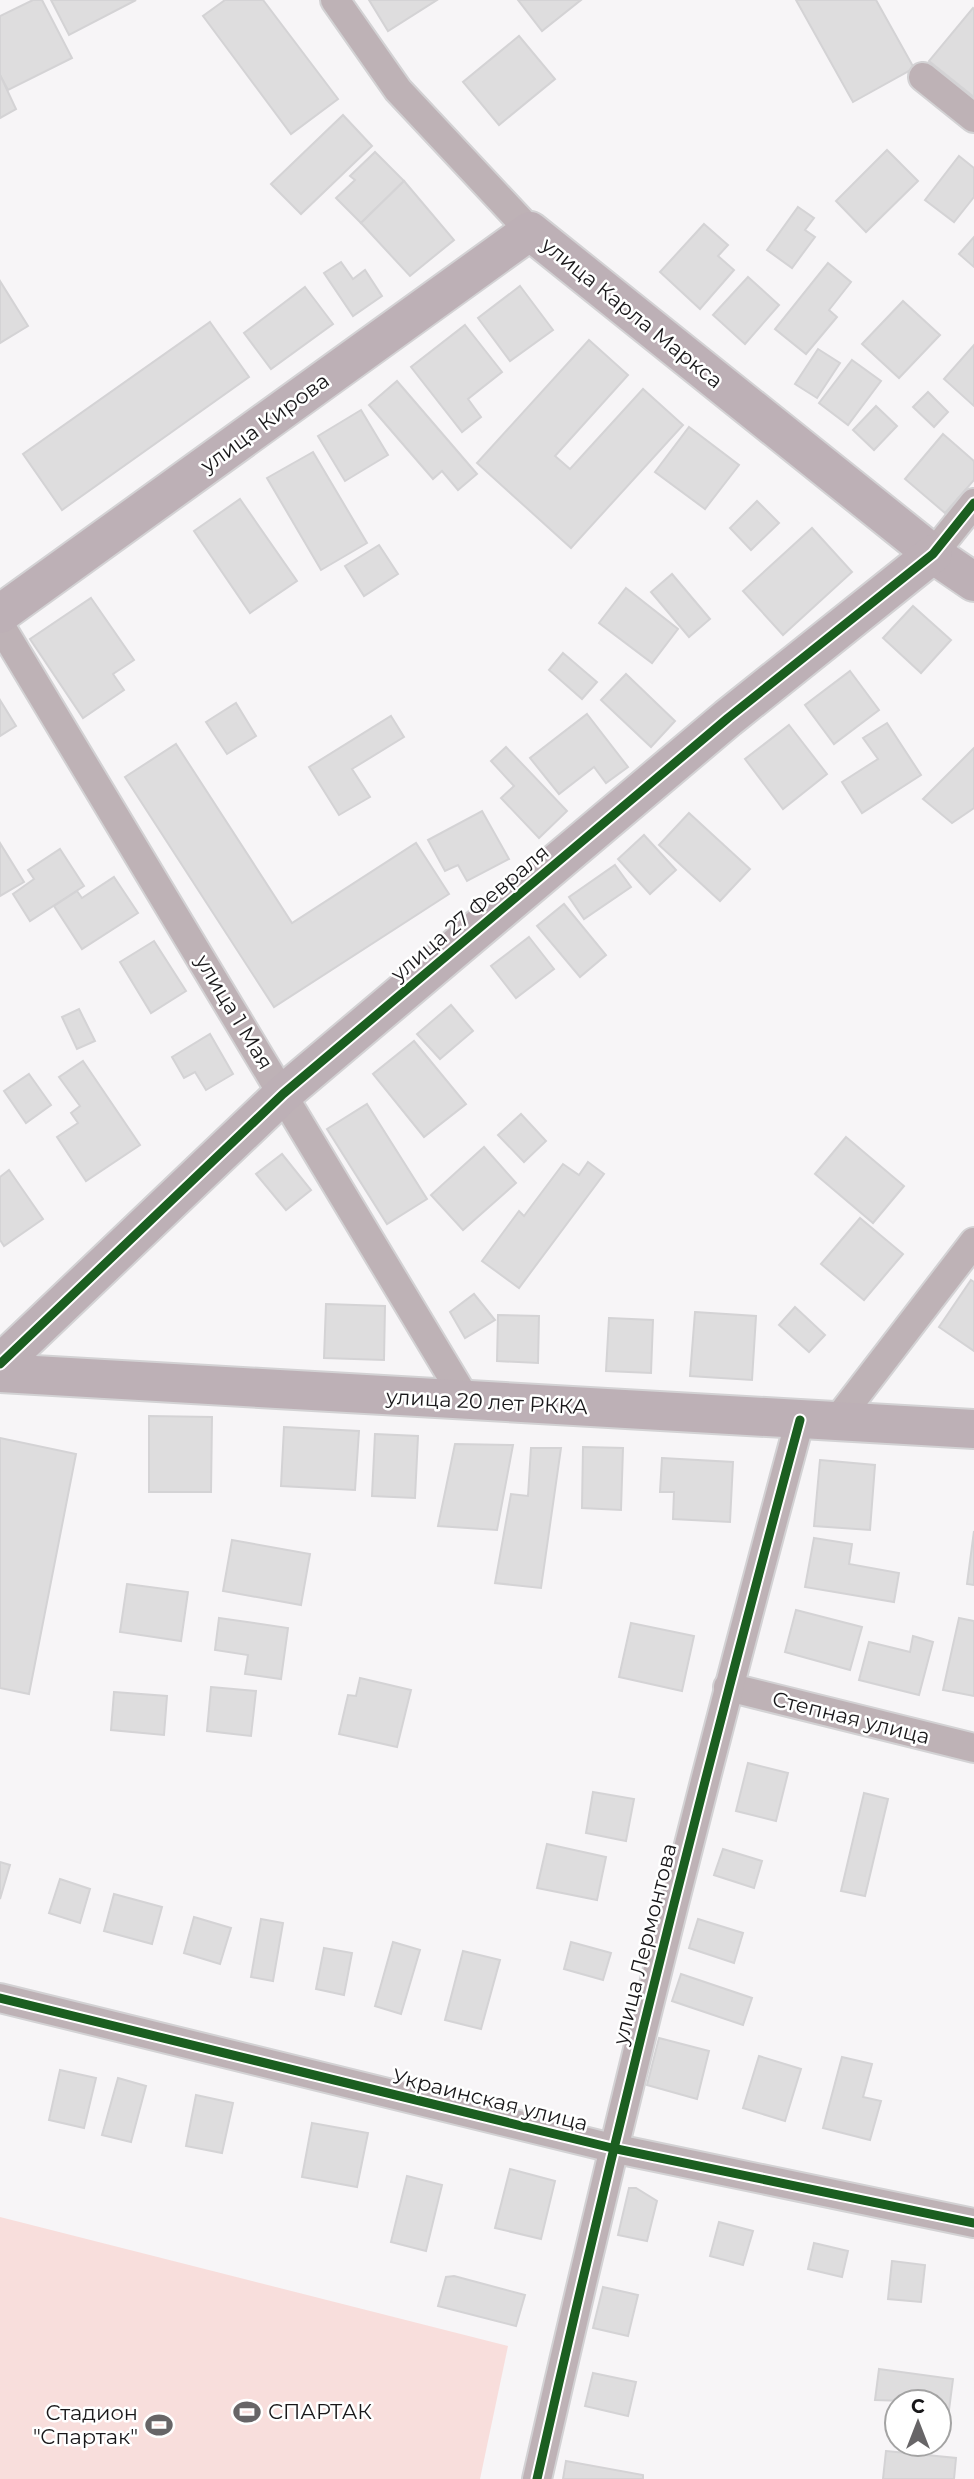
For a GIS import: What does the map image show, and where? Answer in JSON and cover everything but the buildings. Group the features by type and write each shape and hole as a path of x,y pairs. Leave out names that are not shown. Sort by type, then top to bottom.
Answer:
{"street":[{"name":"улица Карла Маркса","path":"335,0 398,90 477,178 530,231 933,554 974,582"},
{"path":"923,77 974,118"},
{"name":"улица Кирова","path":"0,614 530,231"},
{"name":"улица 27 Февраля","path":"0,1364 283,1094 728,718 933,554 974,503"},
{"name":"улица 1 Мая","path":"0,625 466,1401"},
{"name":"улица Лермонтова","path":"537,2479 612,2148 728,1687 818,1422 974,1242"},
{"name":"улица 20 лет РККА","path":"0,1373 974,1429"},
{"name":"Степная улица","path":"728,1687 974,1748"},
{"name":"Украинская улица","path":"0,1998 612,2148 974,2223"}],"shaded area":[{"name":"СПАРТАК","path":"0,2217 508,2346 480,2479 0,2479"}],"cycle path":[{"path":"0,1364 283,1094 728,718 933,554 974,503"},
{"path":"537,2479 663,1948 800,1420"},
{"path":"0,1998 612,2148 974,2223"}],"place":[{"name":"СПАРТАК","path":"247,2412"},
{"name":"Стадион \"Спартак\"","path":"159,2425"}]}
